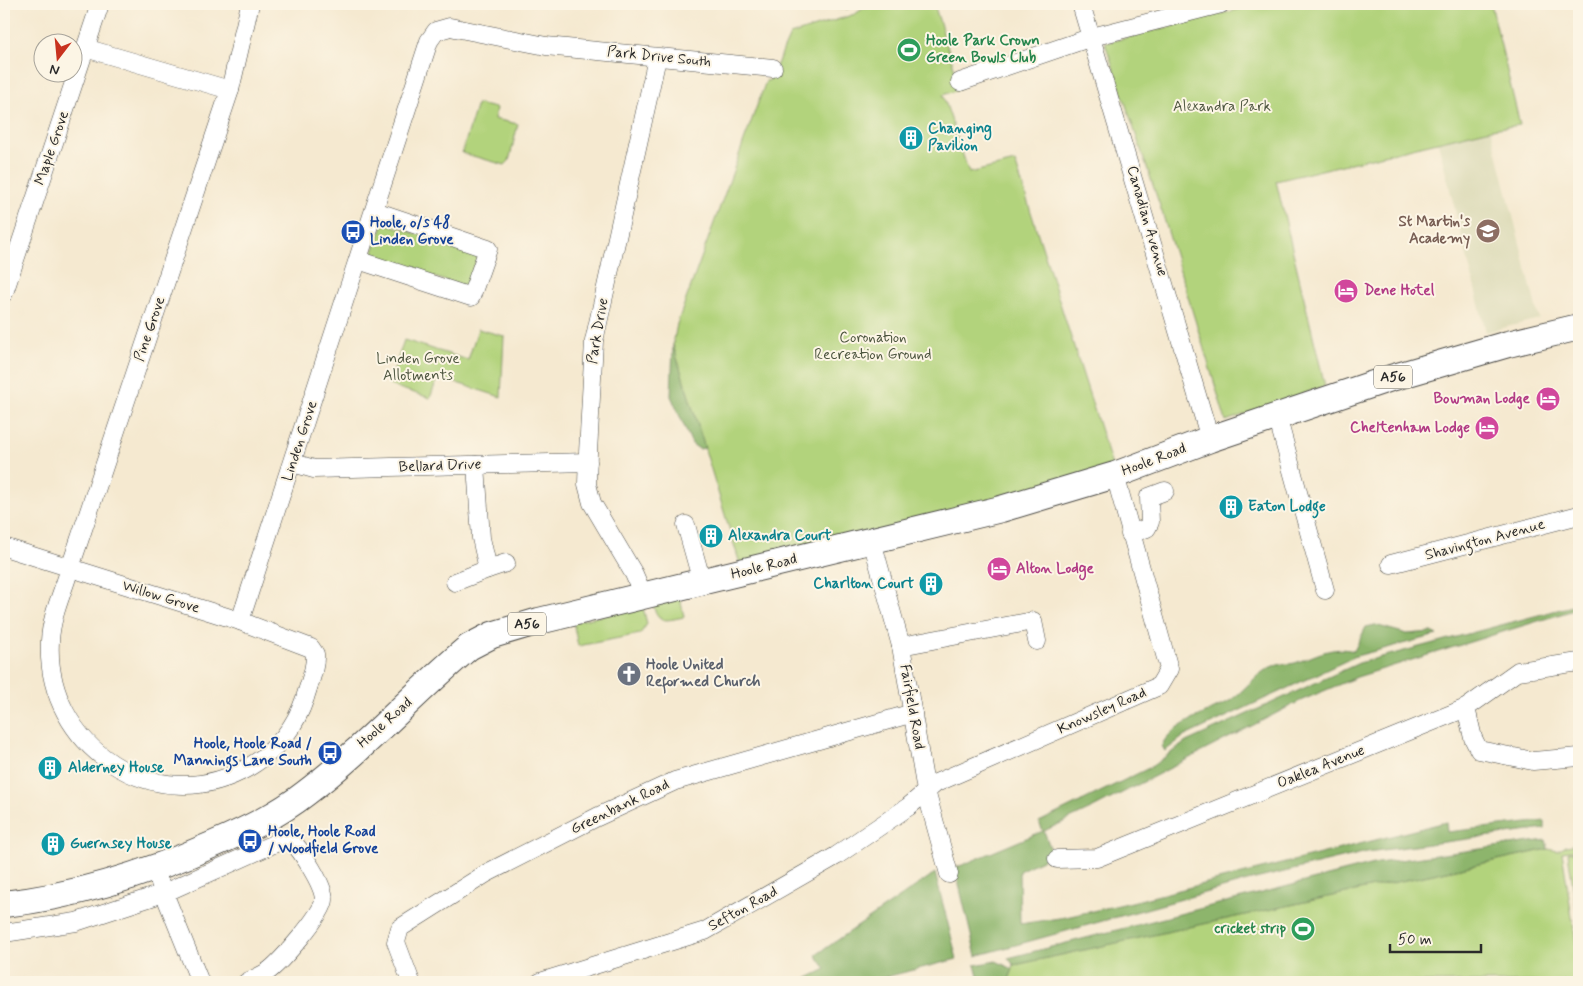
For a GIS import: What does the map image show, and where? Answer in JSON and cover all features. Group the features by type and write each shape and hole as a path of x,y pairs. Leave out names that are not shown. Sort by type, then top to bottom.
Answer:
{"highway":[{"name":"Hoole Road","path":"4,904 63,896 154,869 246,829 286,808 333,771 458,656 481,640 539,620 1001,509 1115,475 1210,439 1445,361 1579,327"}],"street":[{"name":"Maple Grove","path":"4,293 100,4"},
{"name":"Pine Grove","path":"250,4 230,90 70,568 51,632 50,661 54,690 84,739 118,768 145,781 178,786 201,785 238,773 265,757 284,738 299,714 313,671 315,654"},
{"name":"Canadian Avenue","path":"1081,4 1210,439"},
{"path":"960,82 1092,37 1221,4"},
{"name":"Linden Grove","path":"240,621 430,41 436,31 450,28 546,46"},
{"name":"Park Drive South","path":"546,46 772,68"},
{"path":"85,48 230,90"},
{"name":"Park Drive","path":"643,596 634,574 594,506 588,489 588,462 594,341 657,58"},
{"path":"358,260 471,297 488,249 375,212"},
{"path":"1278,416 1325,590"},
{"name":"Bellard Drive","path":"293,463 314,469 588,462"},
{"path":"476,465 481,538 488,569"},
{"name":"Knowsley Road","path":"926,791 936,784 1159,686 1169,670 1115,475"},
{"path":"1130,534 1148,528 1150,522 1148,504 1150,496 1165,491"},
{"name":"Shavington Avenue","path":"1391,564 1579,515"},
{"path":"686,525 702,582"},
{"name":"Fairfield Road","path":"872,541 901,646 926,791 949,874"},
{"name":"Willow Grove","path":"4,547 240,621 303,644 315,654"},
{"path":"454,582 506,562"},
{"path":"901,646 1033,621 1038,640"},
{"name":"Oaklea Avenue","path":"1057,859 1097,858 1466,708 1518,671 1579,662"},
{"path":"1466,708 1472,738 1478,750 1533,761 1579,756"},
{"name":"Greenbank Road","path":"411,982 396,942 400,928 404,923 487,873 598,817 675,781 913,713"},
{"name":"Sefton Road","path":"540,982 705,931 836,856 908,808 926,791"},
{"path":"4,933 76,922 164,893 280,841 291,840 297,846 323,891 324,902 300,936 268,972 247,982"},
{"path":"154,869 200,982"}],"shaded area":[{"name":"St Martin's Academy","path":"1491,129 1539,319 1486,332 1438,142"}],"green space":[{"path":"751,4 854,4 847,9 810,5"},
{"name":"Coronation Recreation Ground","path":"881,4 934,4 961,89 943,95 969,173 1015,162 1115,475 740,564 673,345 677,324 766,81 770,80 790,35 855,14 864,8"},
{"name":"Alexandra Park","path":"1260,4 1491,4 1520,125 1491,129 1276,181 1325,386 1226,421 1162,212 1105,43"},
{"path":"477,104 496,108 494,119 518,124 509,161 505,165 462,153"},
{"path":"384,223 475,253 477,258 468,284 462,286 373,258 372,254"},
{"name":"Linden Grove Allotments","path":"478,329 504,336 501,397 438,377 430,398 389,385 404,340 468,360"},
{"path":"673,345 705,448 699,449 692,444 671,396"},
{"path":"680,598 684,617 664,620 658,616 653,605"},
{"path":"1576,605 1577,609 1357,677 1300,701 1093,808 1044,831 1051,850 1042,860 1019,871 1020,924 1066,917 1132,902 1446,822 1447,832 1545,821 1545,829 1367,852 1251,880 976,956 955,868 1043,831 1039,822 1151,767 1186,742 1359,663"},
{"path":"643,607 647,624 640,634 578,646 573,622"},
{"path":"1375,625 1407,634 1431,632 1437,635 1356,656 1183,737 1165,751 1162,746 1166,738 1182,725 1231,700 1272,666 1295,663 1331,650 1354,651 1366,627"},
{"path":"1546,840 1548,849 1020,964 1014,965 1008,958 1378,863"},
{"path":"1579,844 1579,850 1562,852 1579,963 1579,982 1008,982 1014,965 1548,849 1558,851 1566,846"},
{"path":"1579,851 1579,913 1577,913 1568,853"},
{"path":"935,873 957,959 866,982 799,982 826,969 816,955"},
{"path":"996,961 1013,969 1008,982 980,982 975,965"}],"place":[{"name":"Hoole Park Crown Green Bowls Club","path":"909,50"},
{"name":"Changing Pavilion","path":"911,138"},
{"name":"St Martin's Academy","path":"1488,231"},
{"name":"Hoole, o/s 48 Linden Grove","path":"353,232"},
{"name":"Dene Hotel","path":"1346,291"},
{"name":"Bowman Lodge","path":"1548,399"},
{"name":"Cheltenham Lodge","path":"1487,428"},
{"name":"Eaton Lodge","path":"1231,507"},
{"name":"Alexandra Court","path":"711,536"},
{"name":"Alton Lodge","path":"999,569"},
{"name":"Charlton Court","path":"931,584"},
{"name":"Hoole United Reformed Church","path":"629,674"},
{"name":"Hoole, Hoole Road / Mannings Lane South","path":"330,753"},
{"name":"Alderney House","path":"50,768"},
{"name":"Hoole, Hoole Road / Woodfield Grove","path":"250,841"},
{"name":"Guernsey House","path":"53,844"},
{"name":"cricket strip","path":"1303,929"}]}
